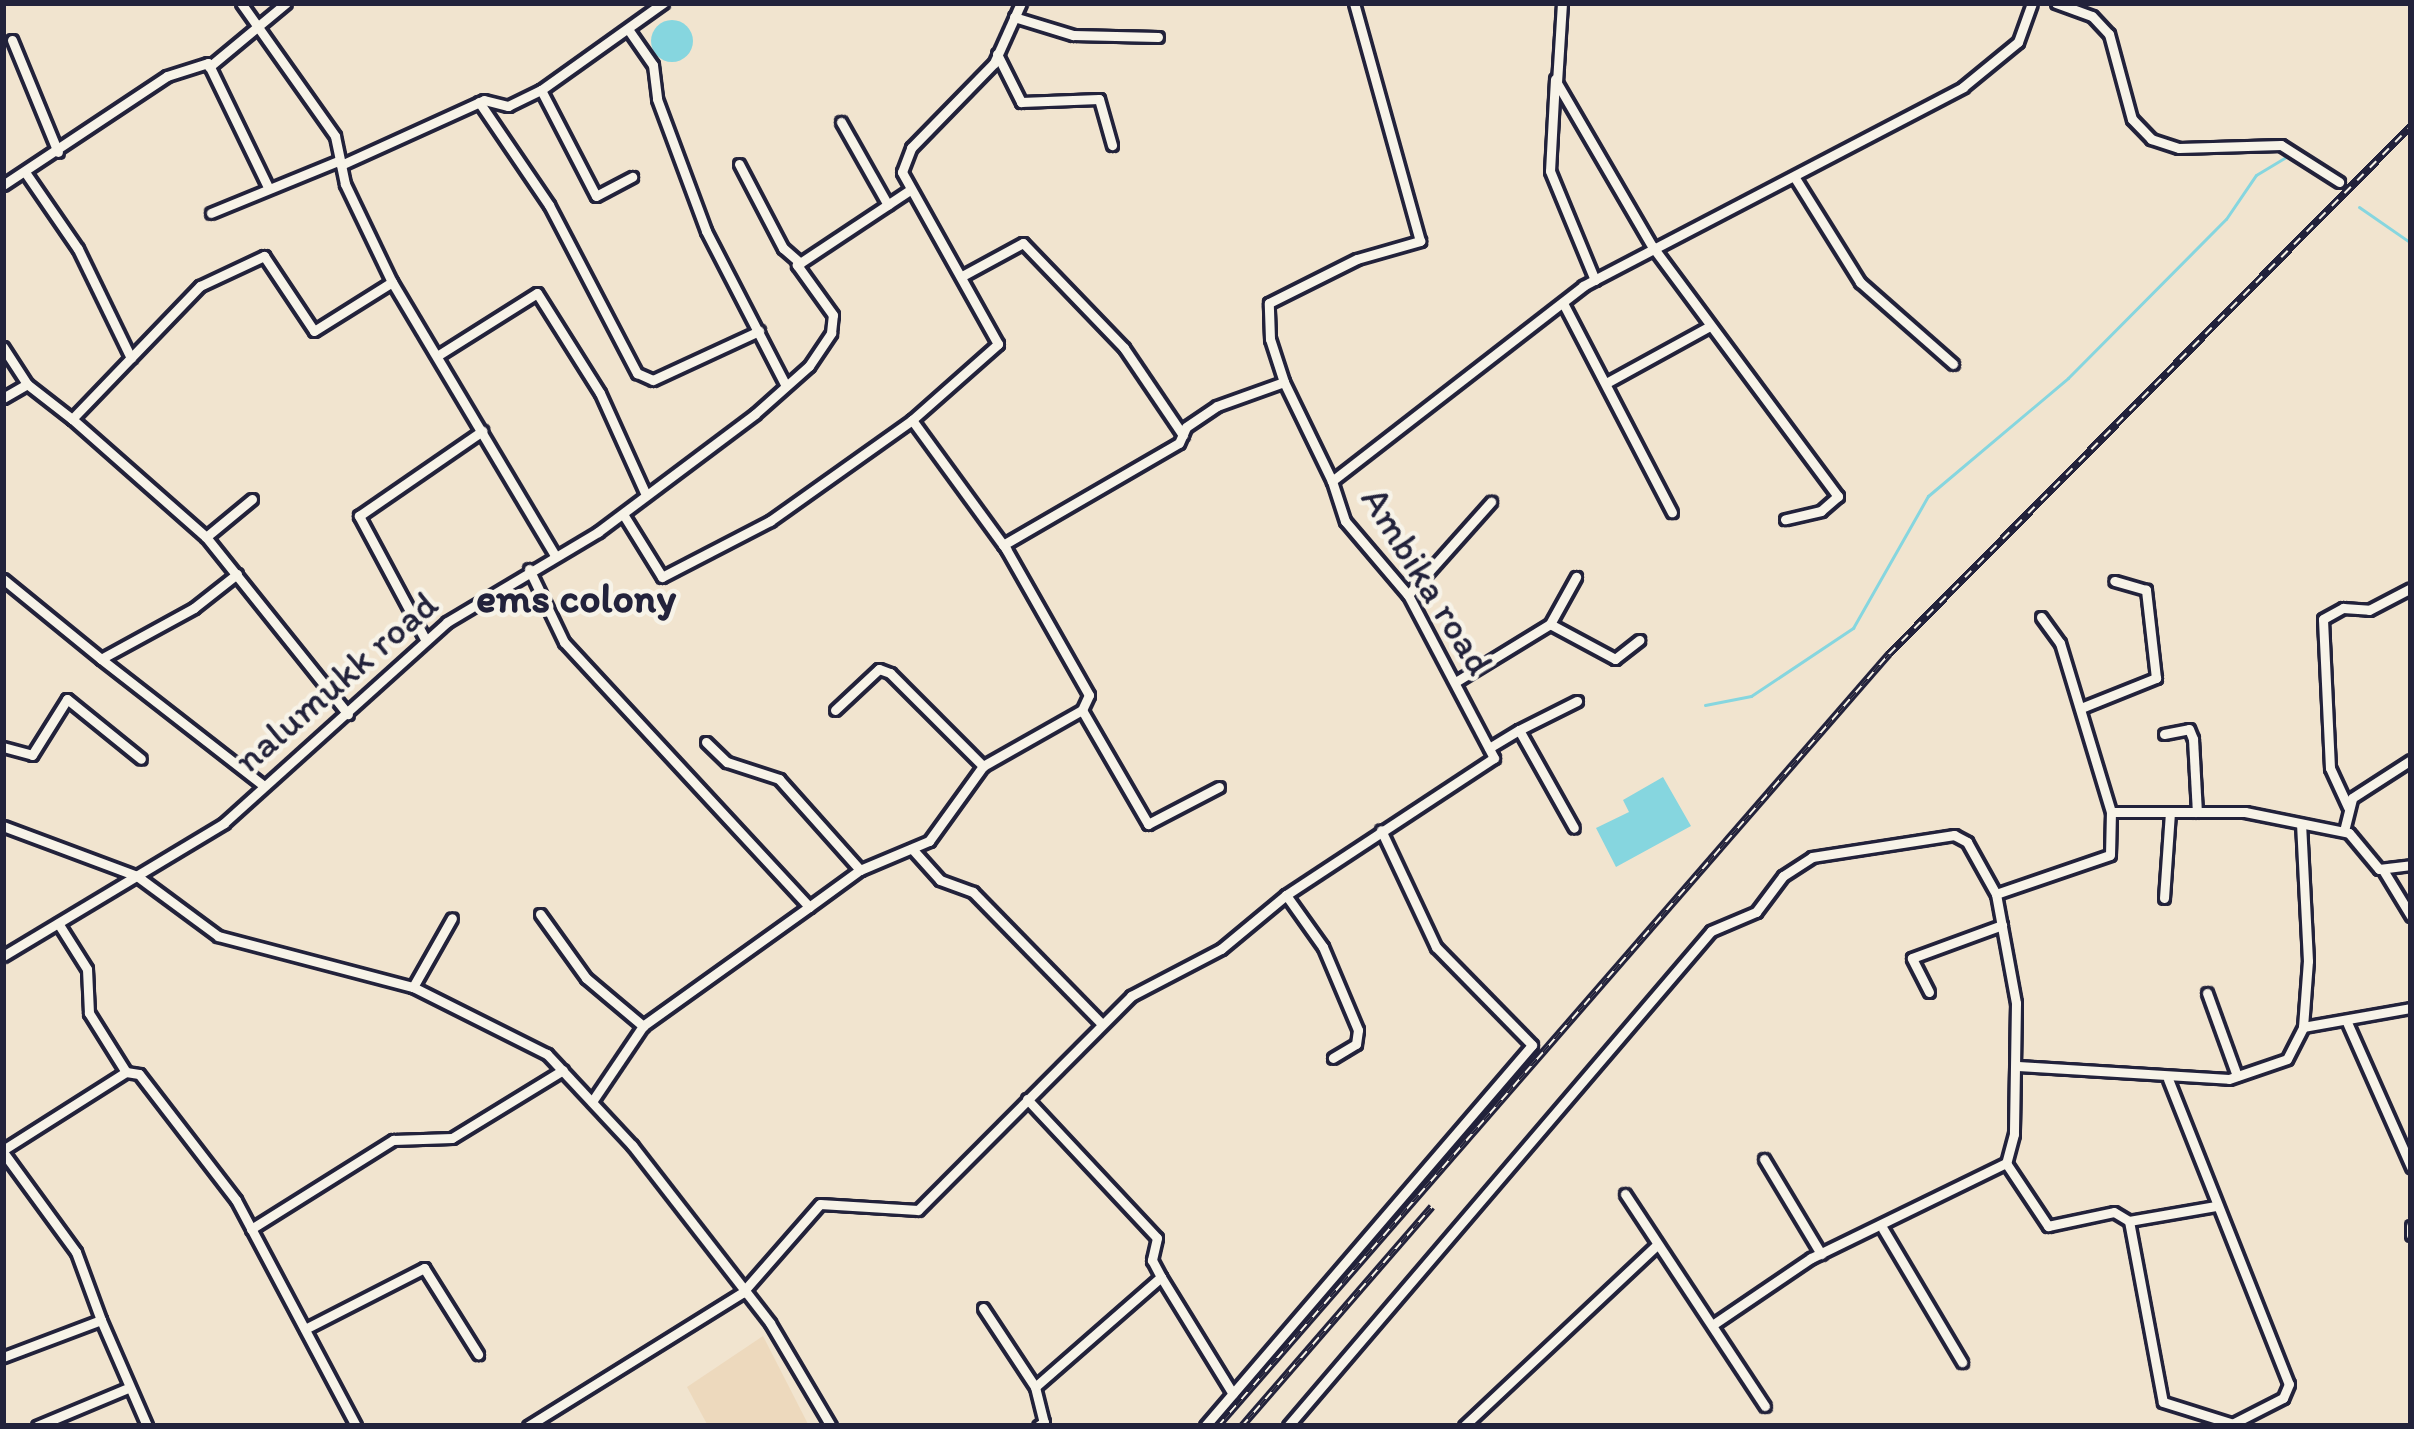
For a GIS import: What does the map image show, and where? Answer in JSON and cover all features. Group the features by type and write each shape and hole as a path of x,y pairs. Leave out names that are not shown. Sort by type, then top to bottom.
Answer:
{"street":[{"path":"241,3 335,136 340,162 392,282 555,555"},
{"path":"3,185 167,76 209,67 254,24 286,3"},
{"path":"211,213 479,102 508,106 630,32 663,3"},
{"path":"623,514 662,577 770,521 912,420 998,344 964,275 902,172 911,148 946,120 998,54 1021,3"},
{"path":"1332,481 1284,382 1270,339 1269,303 1357,259 1420,241 1354,3"},
{"path":"1562,3 1557,83 1652,246 1838,496 1821,511 1785,519"},
{"path":"1562,3 1550,171 1595,280"},
{"name":"Ambika road","path":"1489,748 1408,595 1345,521 1332,481 1595,280 1652,246 1796,178 1963,87 2018,42 2032,3"},
{"path":"2056,3 2092,16 2109,34 2132,119 2151,139 2179,148 2281,145 2339,182"},
{"path":"1014,17 1073,35 1158,38"},
{"path":"630,32 653,65 657,100 706,231 787,386"},
{"path":"12,40 58,152"},
{"path":"998,54 1022,102 1099,99 1112,145"},
{"path":"209,67 268,187"},
{"path":"541,90 596,196 632,177"},
{"path":"479,102 549,205 637,373 653,380 759,331"},
{"path":"842,122 888,205"},
{"path":"740,164 783,248 800,263 910,190"},
{"path":"25,172 78,249 131,358"},
{"path":"1796,178 1861,282 1953,364"},
{"path":"964,275 1023,242 1124,348 1183,435"},
{"path":"72,419 200,286 264,256 314,331 392,282"},
{"name":"nalumukk road","path":"3,956 224,823 425,639 529,569 623,514 755,414 787,386 831,333 833,315 800,263"},
{"path":"437,356 537,292 600,392 646,495"},
{"path":"1563,302 1672,512"},
{"path":"1608,382 1708,327"},
{"path":"3,347 27,384 206,537 348,714"},
{"path":"1003,545 1183,435 1217,406 1284,382"},
{"path":"3,398 27,384"},
{"path":"592,1100 644,1026 860,870 914,851 983,766 1082,710 1089,695 1003,545 912,420"},
{"path":"425,639 358,517 482,431"},
{"path":"206,537 252,499"},
{"path":"1408,595 1492,502"},
{"path":"529,569 564,642 809,907"},
{"path":"101,659 194,608 237,574"},
{"path":"1457,681 1550,624 1576,577"},
{"path":"3,579 263,785"},
{"path":"2081,708 2156,678 2146,590 2114,581"},
{"path":"2344,831 2348,807 2330,768 2323,619 2343,608 2368,610 2411,588"},
{"path":"1996,894 2110,855 2111,812 2081,708 2060,643 2041,617"},
{"path":"1550,624 1615,659 1640,640"},
{"path":"836,710 879,669 890,673 983,766"},
{"path":"3,747 32,755 67,699 142,759"},
{"path":"528,1426 742,1293 820,1204 918,1210 1131,996 1221,949 1286,895 1494,758 1489,748 1577,701"},
{"path":"1082,710 1148,824 1219,787"},
{"path":"2164,734 2189,729 2194,739 2198,812"},
{"path":"1519,730 1574,828"},
{"path":"706,742 728,762 778,779 860,870"},
{"path":"2348,807 2411,760"},
{"path":"2111,812 2246,812 2344,831 2383,870 2411,916"},
{"path":"2164,898 2170,813"},
{"path":"2018,1066 2113,1068 2168,1079 2237,1076 2288,1058 2303,1027 2301,824"},
{"path":"3,826 137,875 218,936 413,987 563,1070 770,1323 831,1426"},
{"path":"1205,1426 1532,1045 1436,947 1381,830"},
{"path":"1288,1426 1294,1413 1389,1315 1711,931 1756,912 1783,876 1812,857 1954,835 1967,842 1996,894 2002,925 2018,1066 2006,1163 2048,1226 2114,1212 2128,1221 2216,1206"},
{"path":"914,851 940,880 973,892 1100,1023"},
{"path":"2383,870 2411,865"},
{"path":"1286,895 1323,947 1361,1038 1333,1058"},
{"path":"540,914 586,978 644,1026"},
{"path":"413,987 452,918"},
{"path":"58,923 86,969 89,1013 126,1072"},
{"path":"1929,992 1912,958 2002,925"},
{"path":"2207,993 2237,1076"},
{"path":"2303,1027 2411,1008"},
{"path":"2346,1020 2411,1167"},
{"path":"251,1229 393,1140 452,1138 563,1070"},
{"path":"147,1426 76,1252 3,1151 126,1072 139,1074 178,1120 251,1229 353,1425"},
{"path":"2128,1221 2163,1402 2237,1424 2283,1398 2289,1384 2168,1079"},
{"path":"1027,1099 1157,1238 1152,1260 1233,1394"},
{"path":"1764,1159 1821,1254"},
{"path":"1714,1324 1821,1254 1883,1229 2006,1163"},
{"path":"1625,1194 1765,1406"},
{"path":"1883,1229 1962,1362"},
{"path":"1464,1426 1657,1246"},
{"path":"305,1329 424,1268 478,1354"},
{"path":"1035,1387 1161,1277"},
{"path":"983,1309 1035,1387 1044,1422 1038,1426"},
{"path":"3,1357 101,1320"},
{"path":"37,1426 128,1388"},
{"path":"1294,1413 1304,1426"}],"shaded area":[{"path":"763,1336 809,1426 708,1426 687,1387"}],"water":[{"path":"672,20 687,26 693,41 687,56 672,62 657,56 651,41 657,26"},
{"path":"1663,777 1691,826 1616,867 1596,828 1629,812 1623,800"}],"waterway":[{"path":"1705,705 1751,696 1853,628 1928,496 2068,378 2226,219 2256,175 2288,156"},
{"path":"2359,207 2411,243"}],"railway":[{"path":"1218,1426 1889,654 2411,126"},
{"path":"1242,1426 1432,1207"}],"district":[{"name":"ems colony","path":"576,598"}]}
